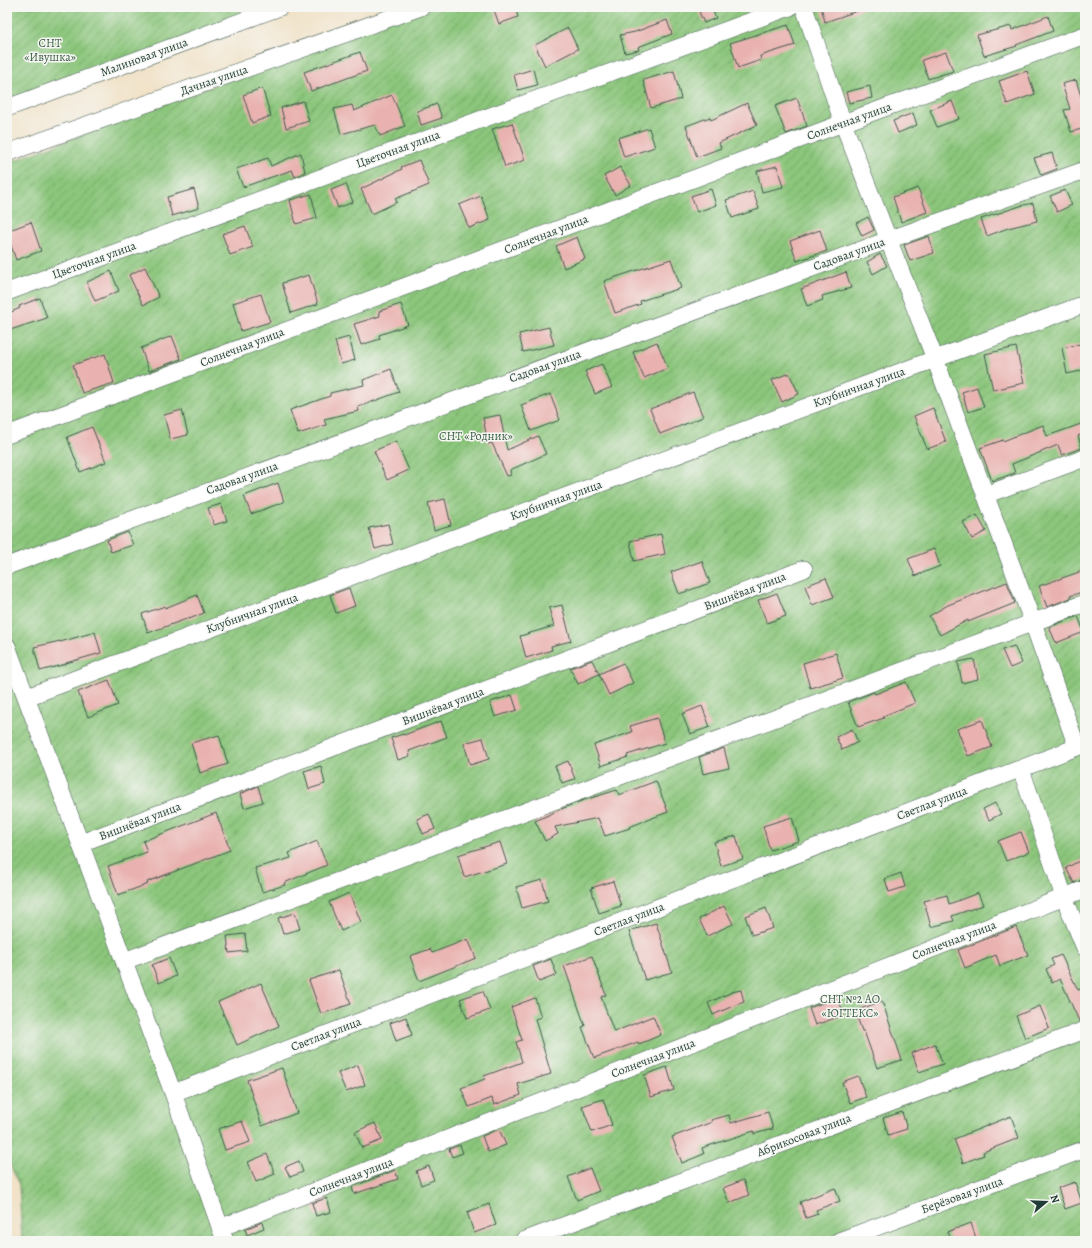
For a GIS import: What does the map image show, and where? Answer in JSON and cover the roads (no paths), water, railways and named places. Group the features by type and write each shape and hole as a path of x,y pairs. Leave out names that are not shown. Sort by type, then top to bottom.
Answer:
{"street":[{"name":"Малиновая улица","path":"7,108 280,7"},
{"name":"Дачная улица","path":"7,153 421,7"},
{"name":"Цветочная улица","path":"7,292 790,7"},
{"path":"804,7 843,123 935,359 1033,623 1081,746"},
{"name":"Солнечная улица","path":"7,435 843,123 1085,35"},
{"name":"Садовая улица","path":"7,566 888,240 1085,170"},
{"name":"Клубничная улица","path":"27,697 1085,304"},
{"path":"985,495 1085,458"},
{"name":"Вишнёвая улица","path":"81,843 804,569"},
{"path":"124,961 1085,604"},
{"path":"7,646 173,1093 223,1234"},
{"name":"Светлая улица","path":"173,1093 1081,746"},
{"path":"1021,769 1064,897 1085,948"},
{"name":"Солнечная улица","path":"223,1234 1085,889"},
{"name":"Абрикосовая улица","path":"523,1241 1085,1030"},
{"name":"Берёзовая улица","path":"839,1241 1085,1150"}],"park label":[{"name":"СНТ «Ивушка»","path":"50,50"},
{"name":"СНТ «Родник»","path":"476,436"},
{"name":"СНТ №2 АО «ЮГТЕКС»","path":"850,1006"}]}
